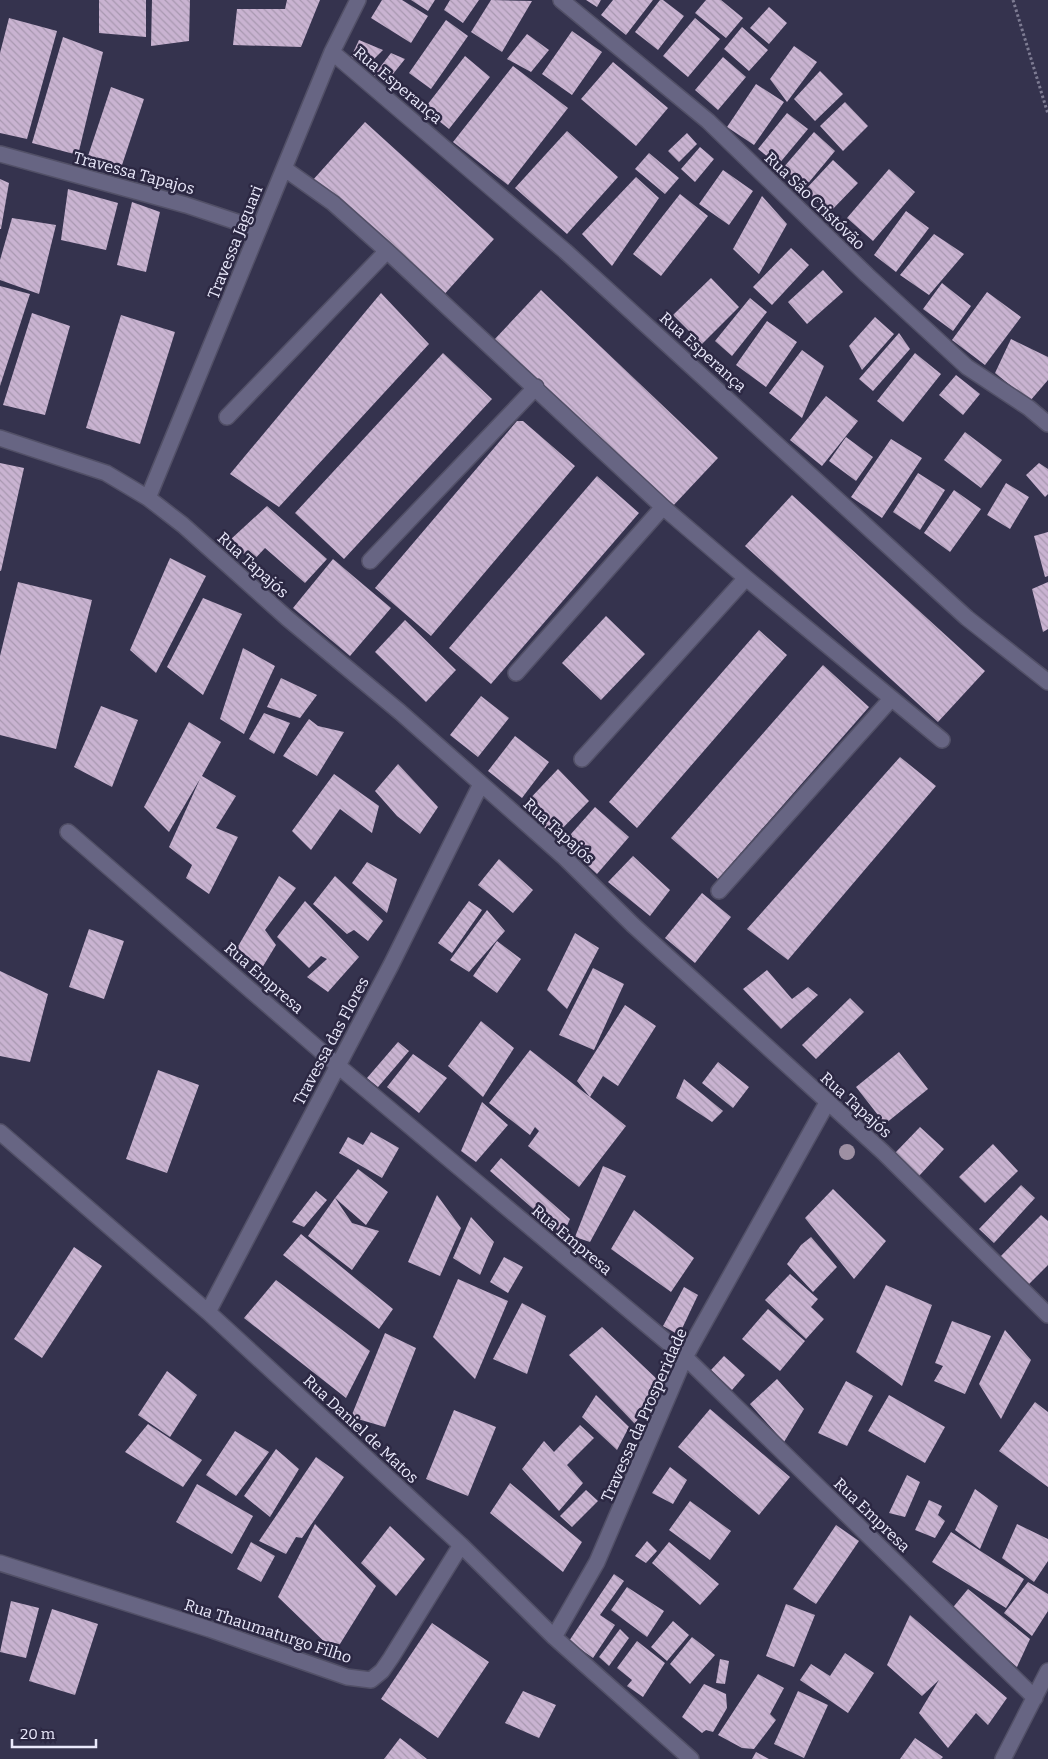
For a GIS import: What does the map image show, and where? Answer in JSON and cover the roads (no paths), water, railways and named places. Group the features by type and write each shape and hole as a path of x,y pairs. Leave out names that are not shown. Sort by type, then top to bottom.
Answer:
{"street":[{"name":"Travessa Jaguari","path":"148,498 332,52 358,0"},
{"name":"Rua São Cristóvão","path":"561,0 708,121 860,269 968,367 1048,424"},
{"name":"Rua Esperança","path":"332,52 573,257 967,618 1048,682"},
{"name":"Travessa Tapajos","path":"0,154 186,205 258,229"},
{"path":"285,169 333,203 388,251 472,332 536,387 663,507 942,740"},
{"path":"227,417 388,251"},
{"path":"370,561 536,387"},
{"name":"Rua Tapajós","path":"0,438 106,472 148,498 183,526 287,618 400,712 565,858 632,926 883,1152 1048,1316"},
{"path":"516,673 663,507"},
{"path":"582,759 746,578"},
{"path":"719,891 891,699"},
{"name":"Travessa das Flores","path":"208,1312 391,964 481,784"},
{"name":"Rua Empresa","path":"68,832 337,1065 685,1358 1034,1698"},
{"name":"Travessa da Prosperidade","path":"554,1637 597,1562 685,1358 827,1103"},
{"name":"Rua Daniel de Matos","path":"0,1132 208,1312 461,1545 554,1637 691,1759"},
{"name":"Rua Thaumaturgo Filho","path":"0,1563 208,1629 347,1677 371,1680 382,1671 391,1658 461,1545"},
{"path":"1003,1759 1048,1671"}]}
